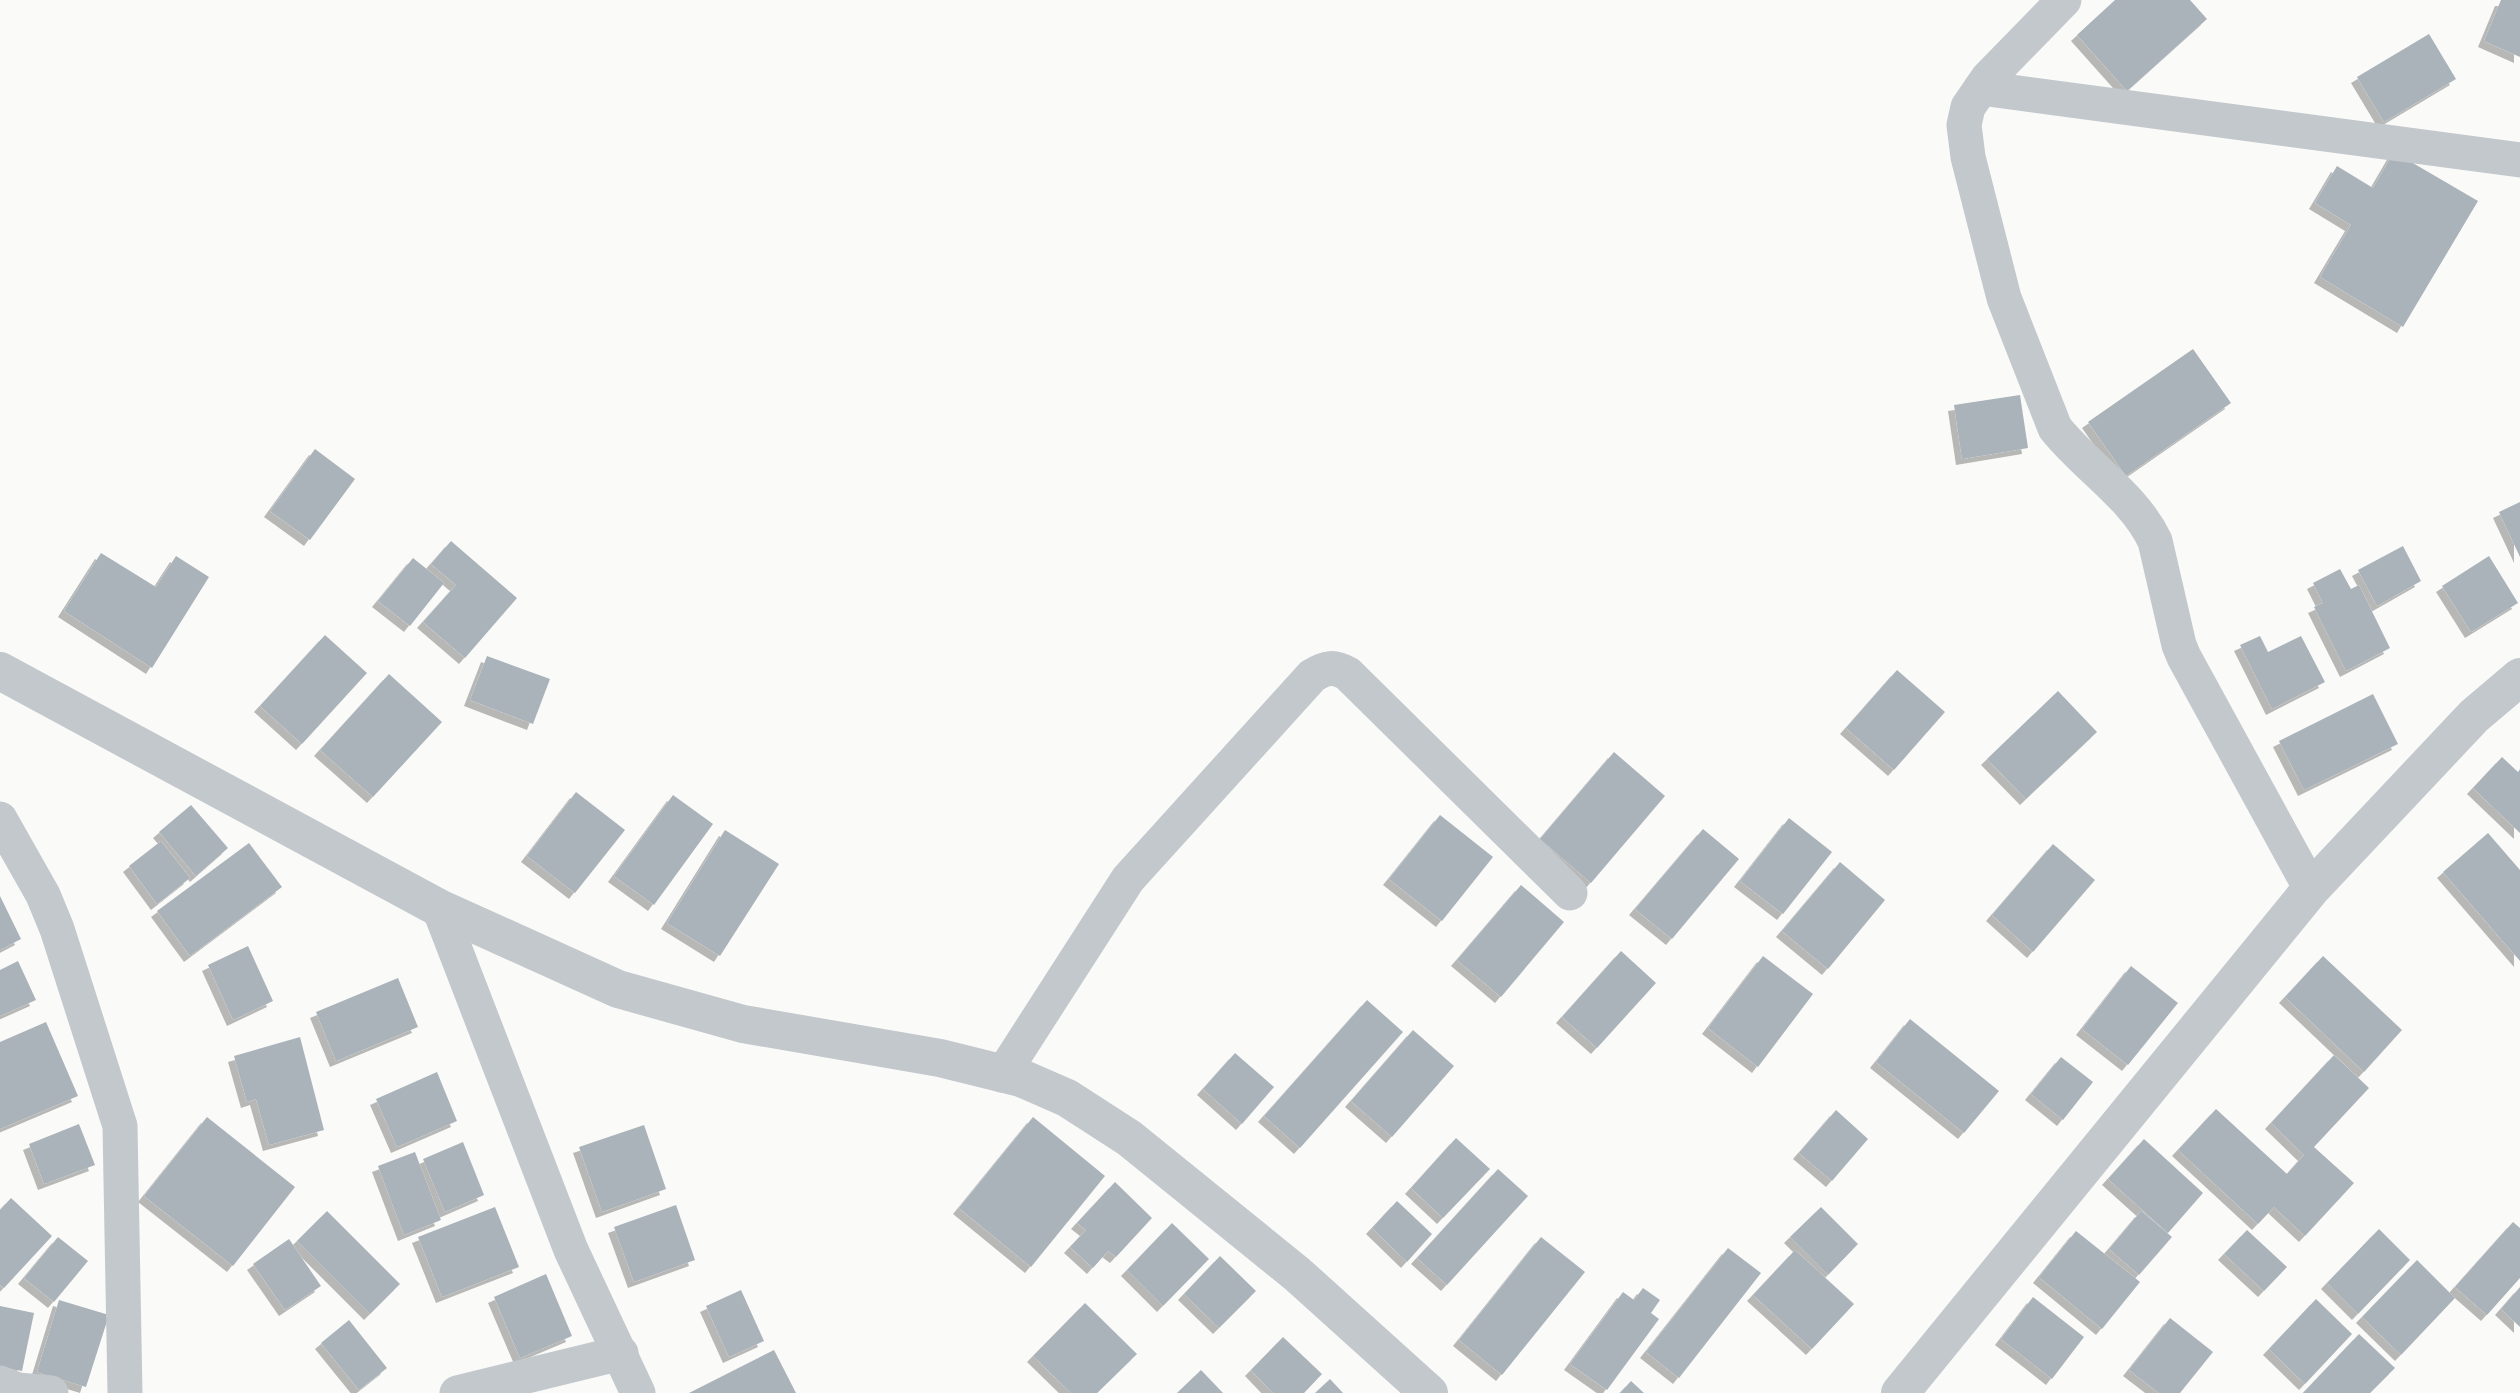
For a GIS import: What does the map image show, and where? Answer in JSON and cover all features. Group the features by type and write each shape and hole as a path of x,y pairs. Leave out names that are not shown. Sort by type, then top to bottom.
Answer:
{"street":[{"path":"2064,0 1981,88 1968,107 1964,125 1968,157 2004,298 2055,428 2130,505 2155,541 2184,657 2311,889"},
{"path":"1981,88 2520,160"},
{"path":"1002,1075 1128,879 1312,676 1324,668 1336,667 1348,674 1570,893"},
{"path":"0,671 439,908 618,989 743,1024 940,1058 1021,1078 1067,1098 1129,1138 1297,1274 1430,1393"},
{"path":"1900,1393 2311,889 2474,716 2520,677"},
{"path":"0,819 54,920 120,1126 125,1393"},
{"path":"439,908 571,1250 638,1393"},
{"path":"457,1393 621,1353"},
{"path":"0,1383 18,1390 51,1393"}],"building":[{"path":"2115,0 2190,0 2207,19 2127,91 2077,35"},
{"path":"2501,0 2520,0 2520,57 2484,41"},
{"path":"2429,34 2456,79 2384,122 2357,77"},
{"path":"2394,152 2478,201 2403,327 2320,277 2351,225 2315,203 2337,166 2373,188"},
{"path":"2193,349 2231,403 2126,476 2088,422"},
{"path":"2020,395 2028,448 1962,459 1954,405"},
{"path":"315,449 355,479 310,540 270,511"},
{"path":"2520,502 2520,557 2499,512"},
{"path":"451,541 517,598 465,658 423,622 456,585 431,564"},
{"path":"2403,546 2421,581 2377,606 2358,570"},
{"path":"101,553 156,587 176,556 209,577 152,668 64,611"},
{"path":"2489,556 2518,603 2471,632 2442,586"},
{"path":"413,558 444,583 410,626 378,601"},
{"path":"2340,569 2351,589 2359,585 2390,648 2346,671 2314,607 2323,603 2313,583"},
{"path":"325,635 367,673 302,744 260,706"},
{"path":"2260,636 2268,652 2301,636 2325,682 2272,709 2240,645"},
{"path":"487,656 550,679 533,724 470,700"},
{"path":"1897,670 1945,712 1894,770 1846,728"},
{"path":"389,674 442,722 373,797 320,750"},
{"path":"2058,691 2097,732 2026,799 1987,759"},
{"path":"2373,694 2398,744 2304,790 2279,741"},
{"path":"1614,752 1665,796 1591,883 1540,839"},
{"path":"2502,757 2518,772 2520,769 2520,833 2473,788"},
{"path":"576,792 625,830 575,893 527,856"},
{"path":"673,795 713,824 654,905 614,876"},
{"path":"191,805 228,848 196,876 159,832"},
{"path":"1440,815 1493,857 1442,921 1389,879"},
{"path":"1789,818 1832,852 1783,914 1740,881"},
{"path":"1703,829 1739,859 1672,939 1635,909"},
{"path":"725,830 779,864 720,956 667,923"},
{"path":"2488,833 2520,870 2520,961 2443,872"},
{"path":"161,841 190,878 157,904 129,866"},
{"path":"249,843 282,887 190,956 157,911"},
{"path":"2053,844 2095,880 2033,952 1992,915"},
{"path":"1840,862 1885,900 1828,969 1782,931"},
{"path":"1521,885 1564,922 1501,997 1457,960"},
{"path":"0,896 21,939 0,950"},
{"path":"248,946 273,1001 233,1020 208,965"},
{"path":"1621,951 1656,983 1597,1048 1562,1017"},
{"path":"1763,956 1813,994 1758,1067 1708,1028"},
{"path":"2323,956 2402,1030 2364,1072 2285,997"},
{"path":"18,961 36,1000 0,1016 0,970"},
{"path":"2131,966 2178,1003 2128,1065 2082,1029"},
{"path":"398,978 418,1027 336,1061 316,1012"},
{"path":"1367,1000 1403,1032 1300,1148 1264,1116"},
{"path":"1910,1019 1999,1091 1964,1133 1876,1062"},
{"path":"46,1022 78,1096 0,1129 0,1042"},
{"path":"1413,1030 1454,1066 1392,1137 1351,1101"},
{"path":"300,1037 324,1130 269,1145 256,1099 247,1102 234,1056"},
{"path":"1235,1053 1274,1087 1242,1124 1203,1089"},
{"path":"2334,1055 2369,1088 2314,1147 2354,1183 2305,1236 2274,1207 2258,1224 2178,1150 2216,1109 2287,1174 2304,1155 2271,1123"},
{"path":"2061,1057 2093,1082 2063,1120 2031,1094"},
{"path":"437,1072 457,1121 397,1147 376,1099"},
{"path":"1836,1110 1868,1139 1832,1181 1799,1153"},
{"path":"207,1117 295,1187 233,1266 144,1196"},
{"path":"1033,1117 1105,1176 1031,1267 959,1208"},
{"path":"79,1124 95,1165 44,1184 29,1144"},
{"path":"644,1125 666,1189 602,1212 579,1147"},
{"path":"1456,1138 1490,1169 1443,1218 1411,1188"},
{"path":"2144,1139 2203,1193 2168,1233 2108,1179"},
{"path":"463,1142 484,1195 445,1212 423,1159"},
{"path":"415,1152 441,1220 404,1235 378,1166"},
{"path":"1498,1169 1528,1196 1447,1285 1417,1258"},
{"path":"1115,1182 1152,1218 1116,1257 1108,1251 1093,1268 1070,1247 1086,1230 1077,1223"},
{"path":"11,1198 52,1236 4,1288 0,1285 0,1210"},
{"path":"1397,1201 1432,1234 1407,1262 1372,1228"},
{"path":"676,1205 695,1260 634,1282 614,1227"},
{"path":"495,1207 519,1267 442,1297 418,1237"},
{"path":"1821,1207 1858,1244 1828,1275 1790,1237"},
{"path":"327,1211 400,1284 370,1314 297,1241"},
{"path":"2141,1211 2172,1237 2139,1275 2109,1249"},
{"path":"2513,1222 2520,1228 2520,1278 2487,1315 2455,1287"},
{"path":"1172,1223 1209,1259 1163,1306 1127,1270"},
{"path":"2379,1229 2410,1260 2358,1314 2327,1283"},
{"path":"2247,1230 2287,1267 2264,1291 2224,1254"},
{"path":"2076,1231 2140,1282 2102,1329 2039,1277"},
{"path":"58,1237 88,1261 54,1302 24,1278"},
{"path":"1541,1237 1585,1272 1502,1375 1459,1340"},
{"path":"289,1239 321,1286 285,1310 253,1264"},
{"path":"1728,1248 1761,1273 1679,1378 1646,1352"},
{"path":"1795,1250 1854,1304 1812,1349 1753,1295"},
{"path":"1220,1256 1256,1291 1219,1328 1184,1294"},
{"path":"2417,1260 2455,1298 2401,1355 2362,1317"},
{"path":"546,1274 572,1336 520,1358 494,1297"},
{"path":"2520,1287 2520,1327 2501,1309"},
{"path":"1643,1288 1660,1300 1651,1313 1659,1319 1607,1390 1570,1364 1623,1292 1634,1300"},
{"path":"741,1290 764,1341 729,1357 706,1306"},
{"path":"2033,1297 2084,1337 2052,1379 2001,1339"},
{"path":"2316,1299 2352,1334 2305,1384 2269,1349"},
{"path":"59,1300 109,1315 86,1387 37,1372"},
{"path":"1085,1303 1137,1354 1097,1393 1071,1393 1033,1356"},
{"path":"0,1306 34,1313 22,1371 0,1367"},
{"path":"2170,1318 2213,1352 2180,1393 2159,1393 2129,1370"},
{"path":"349,1320 387,1368 359,1390 321,1343"},
{"path":"2359,1334 2395,1368 2370,1393 2303,1393"},
{"path":"1283,1337 1322,1374 1304,1393 1273,1393 1251,1370"},
{"path":"774,1350 796,1393 689,1393"},
{"path":"1201,1370 1223,1393 1177,1393"},
{"path":"1330,1379 1343,1393 1315,1393"},
{"path":"1631,1381 1644,1393 1620,1393"}]}
